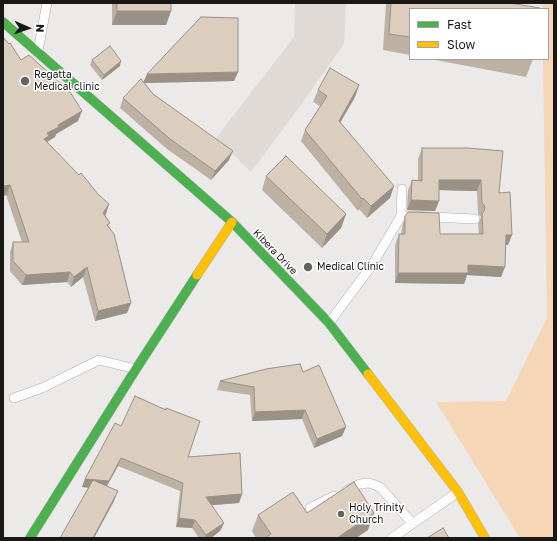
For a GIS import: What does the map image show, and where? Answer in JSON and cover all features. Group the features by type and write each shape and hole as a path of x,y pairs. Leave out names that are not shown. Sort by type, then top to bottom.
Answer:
{"street":[{"name":"Kibera Drive","path":"3,22 232,222 329,323 458,492 485,538"},
{"path":"30,538 136,369 232,222"}],"lane":[{"path":"38,53 47,3"},
{"path":"329,323 372,265 401,216 402,189"},
{"path":"401,216 475,219"},
{"path":"14,398 42,388 99,360 136,369"},
{"path":"310,508 360,484 369,483 380,488 412,523"},
{"path":"392,538 458,492"}],"shaded area":[{"path":"295,3 346,3 344,44 251,172 216,138 294,37"},
{"path":"542,3 554,3 554,538 520,538 436,402 506,401 547,318 543,60 549,60 549,8 543,8"}],"building":[{"path":"117,3 171,3 171,11 117,11"},
{"path":"391,3 510,3 540,8 409,8 409,37 389,34"},
{"path":"201,17 238,18 238,72 147,74"},
{"path":"3,37 9,44 10,43 21,60 29,55 60,83 67,87 82,111 58,125 59,127 47,133 49,136 44,139 79,175 81,173 98,194 109,204 103,213 110,223 107,225 114,234 131,303 98,311 87,267 74,277 70,272 26,275 13,261 13,242 29,242 10,185 3,186"},
{"path":"110,46 121,61 104,75 92,60"},
{"path":"330,68 359,85 339,121 394,186 371,206 363,198 362,199 305,130 327,96 318,90"},
{"path":"141,79 153,94 233,151 215,171 170,139 123,98"},
{"path":"422,148 468,148 503,151 499,193 510,192 512,235 506,235 505,267 468,265 468,273 398,273 399,234 405,234 405,216 408,212 439,213 440,234 483,234 482,214 485,208 482,203 481,180 439,180 439,201 411,200 412,180 422,181"},
{"path":"286,156 346,214 327,234 266,176"},
{"path":"300,364 303,372 319,365 346,427 317,439 305,410 255,412 254,387 220,381 266,369"},
{"path":"135,396 166,410 166,408 200,421 188,457 240,453 242,494 206,497 224,523 206,535 195,520 179,518 183,483 121,458 109,481 85,479 115,423 121,426"},
{"path":"93,480 118,491 93,538 60,538"},
{"path":"354,482 374,513 337,538 265,538 271,534 258,515 293,492 307,513"},
{"path":"443,528 449,538 427,538"}],"traffic: fast":[{"path":"3,22 232,222 329,323 368,374"},
{"path":"30,538 197,275"}],"traffic: slow":[{"path":"197,275 232,222"},
{"path":"368,374 458,492 485,538"}],"place":[{"name":"Regatta Medical clinic","path":"25,81"},
{"name":"Medical Clinic","path":"308,267"},
{"name":"Holy Trinity Church","path":"341,514"}]}
